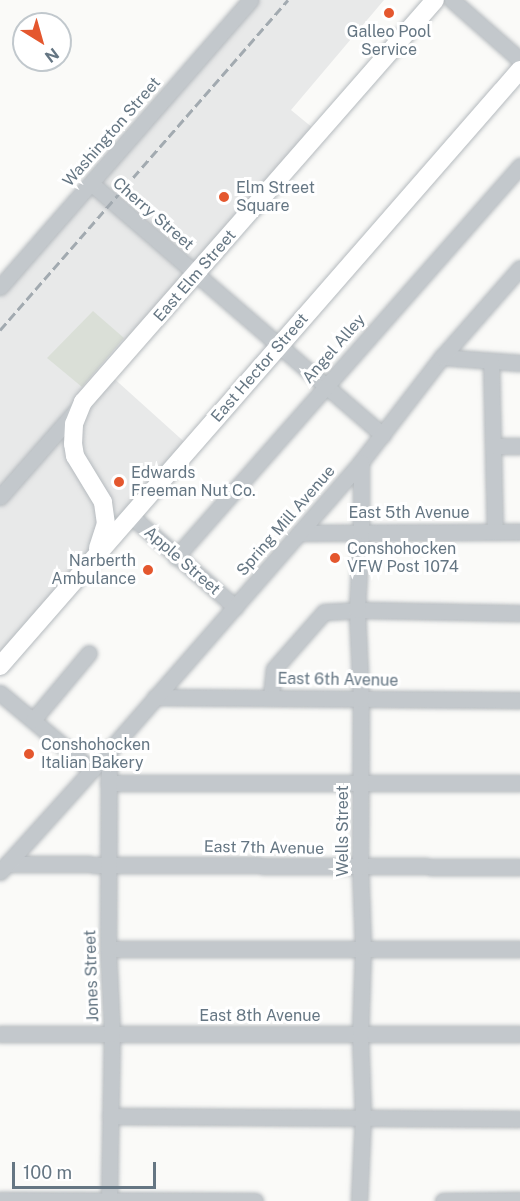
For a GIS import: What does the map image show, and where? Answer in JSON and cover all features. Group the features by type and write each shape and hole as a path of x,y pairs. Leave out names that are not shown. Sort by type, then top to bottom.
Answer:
{"main road":[{"name":"East Elm Street","path":"83,402 435,0"},
{"name":"East Hector Street","path":"0,666 520,70"},
{"path":"83,402 74,424 75,456 103,502 114,513 130,515"},
{"path":"84,569 104,534 103,502"}],"street":[{"name":"Washington Street","path":"0,287 250,0"},
{"path":"452,0 520,60"},
{"name":"Angel Alley","path":"176,557 520,166"},
{"name":"Cherry Street","path":"92,184 383,435"},
{"name":"Spring Mill Avenue","path":"4,868 361,462 442,357 520,268"},
{"path":"442,357 520,363"},
{"path":"491,361 495,446 495,532"},
{"name":"East Elm Street","path":"1,496 83,402"},
{"path":"37,454 46,446 54,443 66,448 75,456"},
{"path":"495,446 520,446"},
{"name":"Wells Street","path":"359,1201 363,1116 360,1035 363,947 360,867 361,699 357,610 362,531 361,462"},
{"name":"Apple Street","path":"130,515 235,607"},
{"name":"East 5th Avenue","path":"298,533 520,532"},
{"path":"271,696 274,669 324,612 357,610 520,614"},
{"path":"33,720 89,653"},
{"path":"0,693 92,770"},
{"name":"East 6th Avenue","path":"155,697 520,699"},
{"name":"Jones Street","path":"109,751 108,949 112,1034 109,1200"},
{"path":"108,783 520,783"},
{"name":"East 7th Avenue","path":"4,868 109,864 520,867"},
{"path":"108,949 363,947 520,949"},
{"name":"East 8th Avenue","path":"0,1034 520,1034"},
{"path":"110,1116 363,1116 520,1119"},
{"path":"0,1200 255,1201"},
{"path":"443,1201 520,1200"}],"shaded area":[{"path":"250,0 384,0 291,110 319,133 109,374 190,447 0,666 0,287"},
{"path":"93,311 124,338 82,387 47,358"}],"railway":[{"path":"0,330 288,0"}],"place":[{"name":"Galleo Pool Service","path":"389,13"},
{"name":"Elm Street Square","path":"224,197"},
{"name":"Edwards Freeman Nut Co.","path":"119,482"},
{"name":"Conshohocken VFW Post 1074","path":"335,558"},
{"name":"Narberth Ambulance","path":"148,570"},
{"name":"Conshohocken Italian Bakery","path":"29,754"}]}
